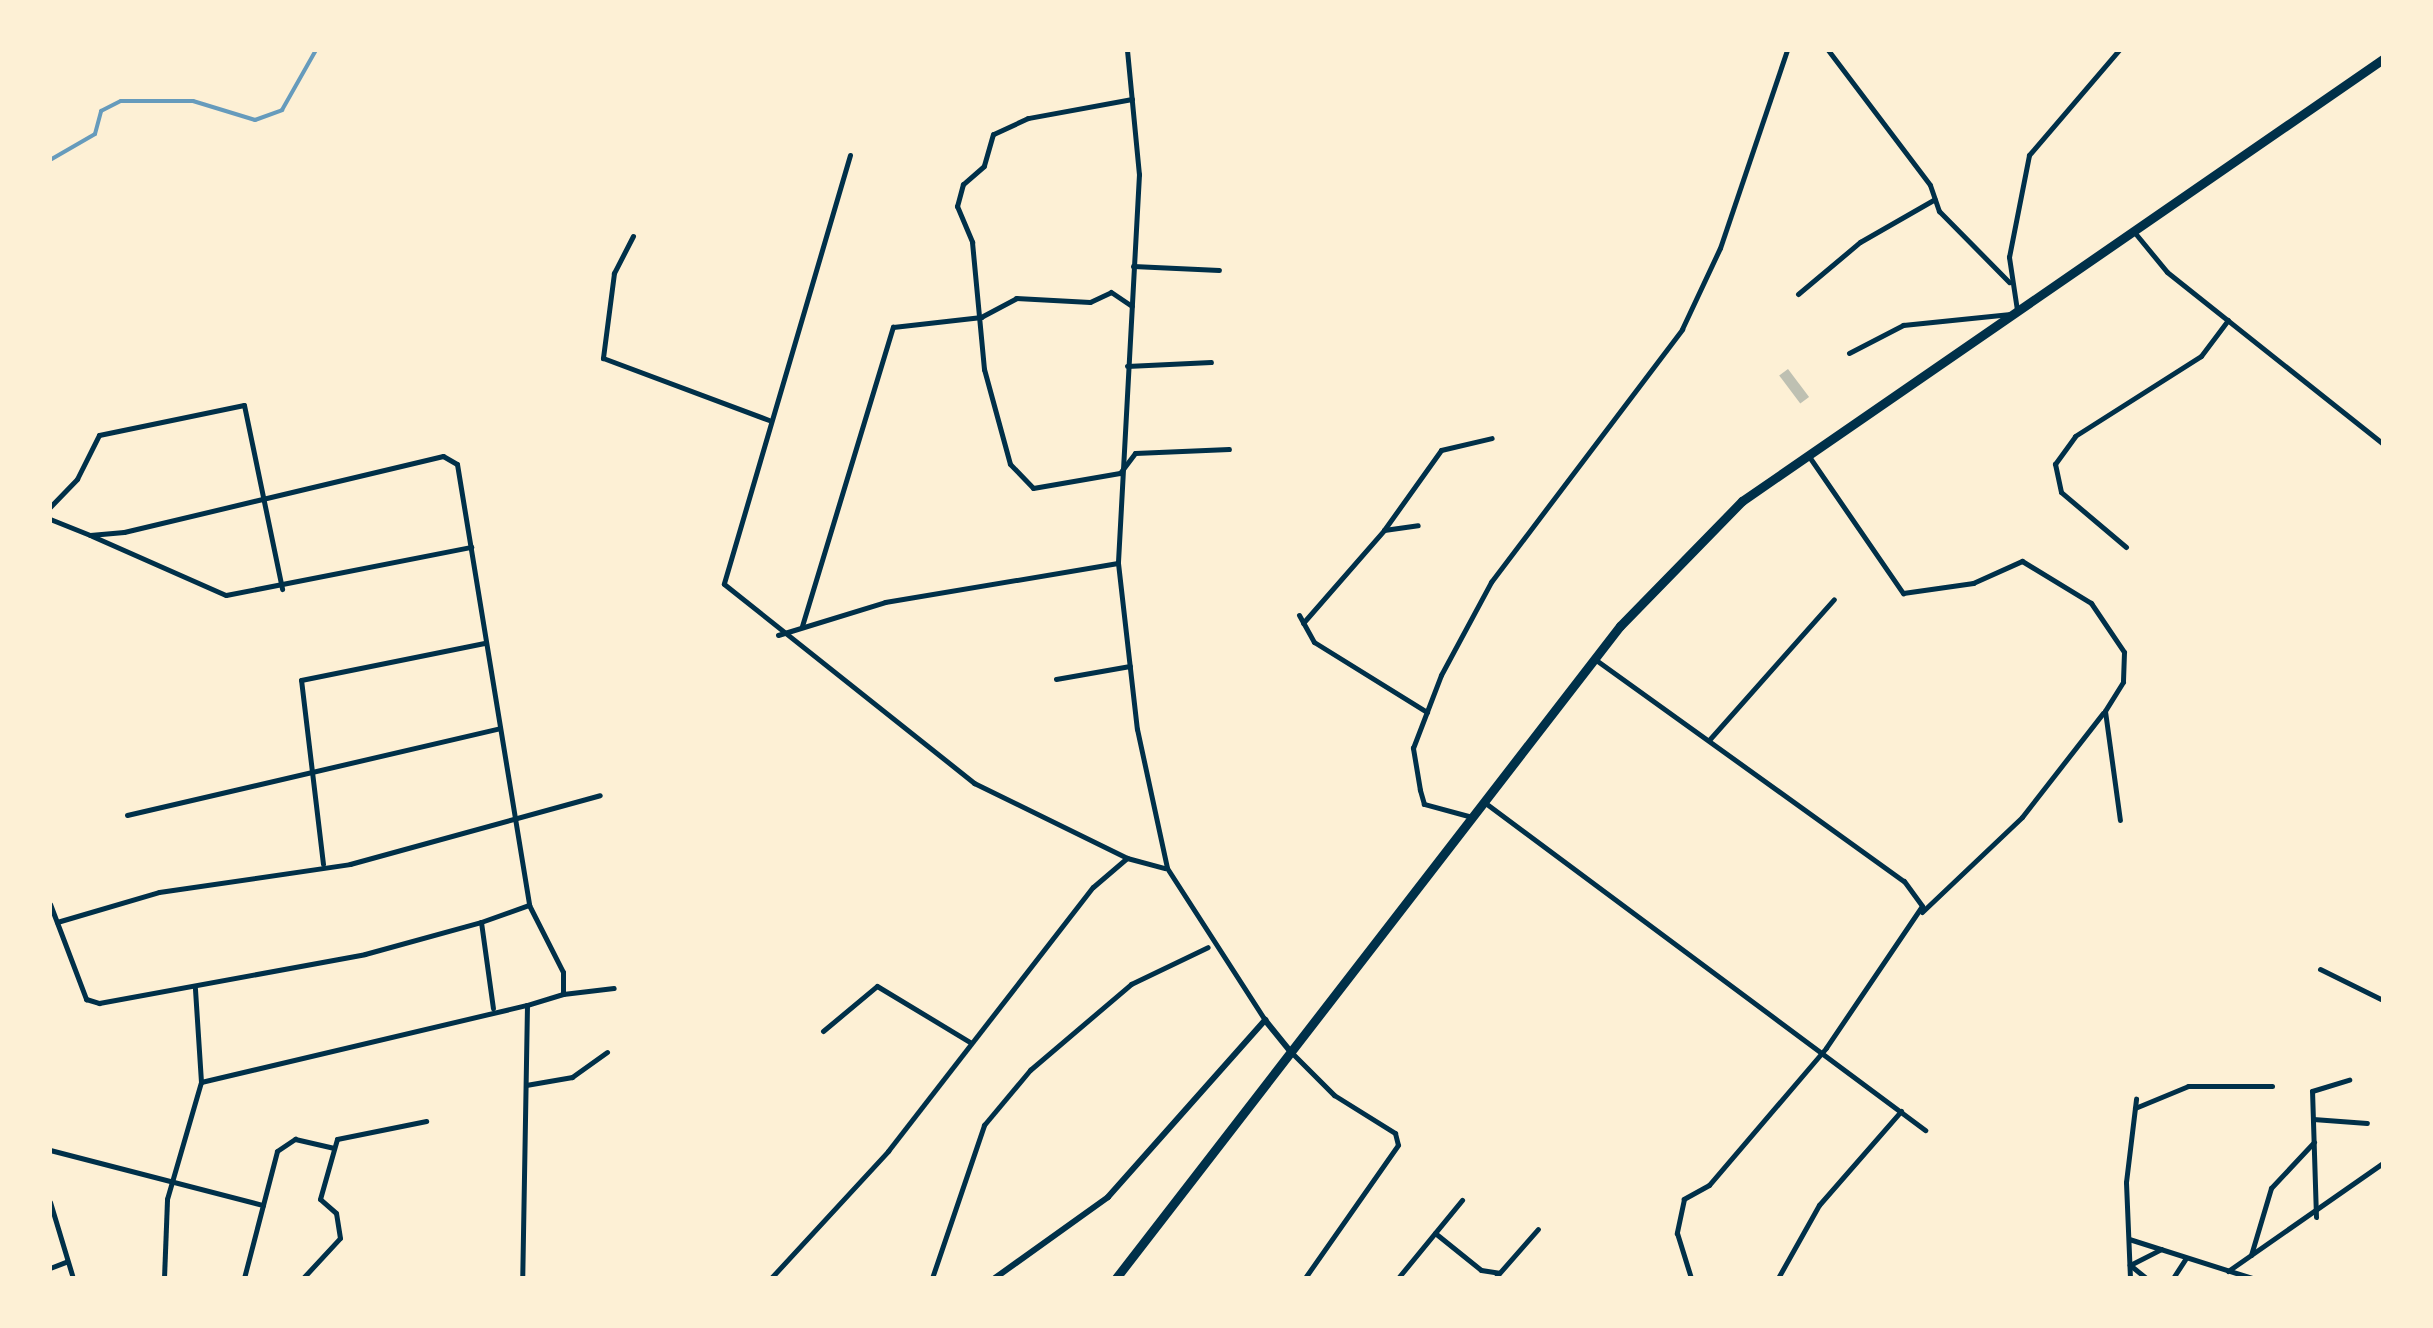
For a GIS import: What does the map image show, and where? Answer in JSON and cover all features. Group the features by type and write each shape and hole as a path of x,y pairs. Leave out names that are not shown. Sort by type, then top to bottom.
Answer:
{"highway":[{"path":"1116,1278 1594,658 1742,501 2383,60"}],"street":[{"path":"1127,50 1132,98 1133,266 1118,563 1130,666 1167,868 1210,947 1289,1050 1334,1095 1396,1133 1398,1145 1304,1278"},
{"path":"1472,817 1424,804 1413,748 1426,712 1491,582 1682,329 1720,248 1788,50"},
{"path":"1828,50 1935,199 2010,282"},
{"path":"1849,353 1904,325 2018,314 2010,282 2029,156 2119,50"},
{"path":"1120,473 1025,481 1010,464 984,368 981,317 957,206 993,134 1132,98"},
{"path":"850,154 724,584 778,635 974,783 1127,858 1167,868"},
{"path":"1798,294 1860,242 1935,199"},
{"path":"2135,233 2228,320 2383,444"},
{"path":"632,236 614,273 603,358 769,420"},
{"path":"1133,266 1220,270"},
{"path":"802,626 893,327 981,317 1016,298 1090,302 1111,292 1132,306"},
{"path":"2126,547 2061,492 2055,464 2075,436 2201,356 2228,320"},
{"path":"1127,366 1211,362"},
{"path":"50,507 98,435 244,404 282,588"},
{"path":"1303,623 1384,530 1441,450 1492,438"},
{"path":"1120,473 1134,453 1229,448"},
{"path":"1691,1278 1677,1233 1684,1200 1710,1186 1921,913 2022,817 2123,682 2124,652 2079,592 2022,561 1973,583 1903,593 1808,455"},
{"path":"90,535 266,504 444,456 457,464 529,905 563,972 563,994"},
{"path":"50,519 226,594 282,588 470,548"},
{"path":"1384,530 1418,525"},
{"path":"778,635 885,602 1118,563"},
{"path":"1709,740 1834,599"},
{"path":"1300,615 1314,642 1426,712"},
{"path":"323,864 301,680 484,643"},
{"path":"1594,658 1904,881 1921,913"},
{"path":"1056,679 1130,666"},
{"path":"2105,711 2120,820"},
{"path":"127,814 498,729"},
{"path":"58,922 159,892 296,876 323,864 513,821 600,795"},
{"path":"1484,802 1814,1054 1925,1130"},
{"path":"770,1278 888,1151 1039,950 1127,858"},
{"path":"50,904 86,999 195,988 481,922 529,905"},
{"path":"481,922 493,1008"},
{"path":"932,1278 984,1125 1030,1070 1131,984 1210,947"},
{"path":"2320,969 2383,1000"},
{"path":"823,1031 876,986 970,1042"},
{"path":"164,1278 173,1178 200,1082 195,988"},
{"path":"200,1082 493,1008 614,988"},
{"path":"522,1278 527,1005"},
{"path":"994,1278 1108,1197 1265,1020"},
{"path":"526,1085 572,1077 607,1052"},
{"path":"2316,1216 2312,1091 2349,1080"},
{"path":"2135,1108 2188,1086 2272,1086"},
{"path":"2130,1278 2136,1099"},
{"path":"1778,1278 1819,1205 1901,1110"},
{"path":"303,1278 340,1238 336,1213 320,1198 333,1148 343,1135 426,1120"},
{"path":"2313,1120 2367,1123"},
{"path":"2250,1258 2271,1188 2314,1142"},
{"path":"244,1278 283,1143 333,1148"},
{"path":"50,1150 173,1178 263,1206"},
{"path":"2228,1272 2316,1216 2383,1163"},
{"path":"1398,1278 1462,1200"},
{"path":"50,1202 73,1278"},
{"path":"1435,1232 1481,1270 1497,1275 1538,1229"},
{"path":"2130,1238 2252,1278"},
{"path":"2130,1266 2161,1249"},
{"path":"2172,1278 2186,1258"},
{"path":"50,1268 66,1262"},
{"path":"2130,1266 2146,1278"}],"building":[{"path":"1788,369 1809,397 1800,404 1779,376"}],"waterway":[{"path":"50,160 95,134 101,111 121,101 193,101 255,120 282,110 316,50"}]}
